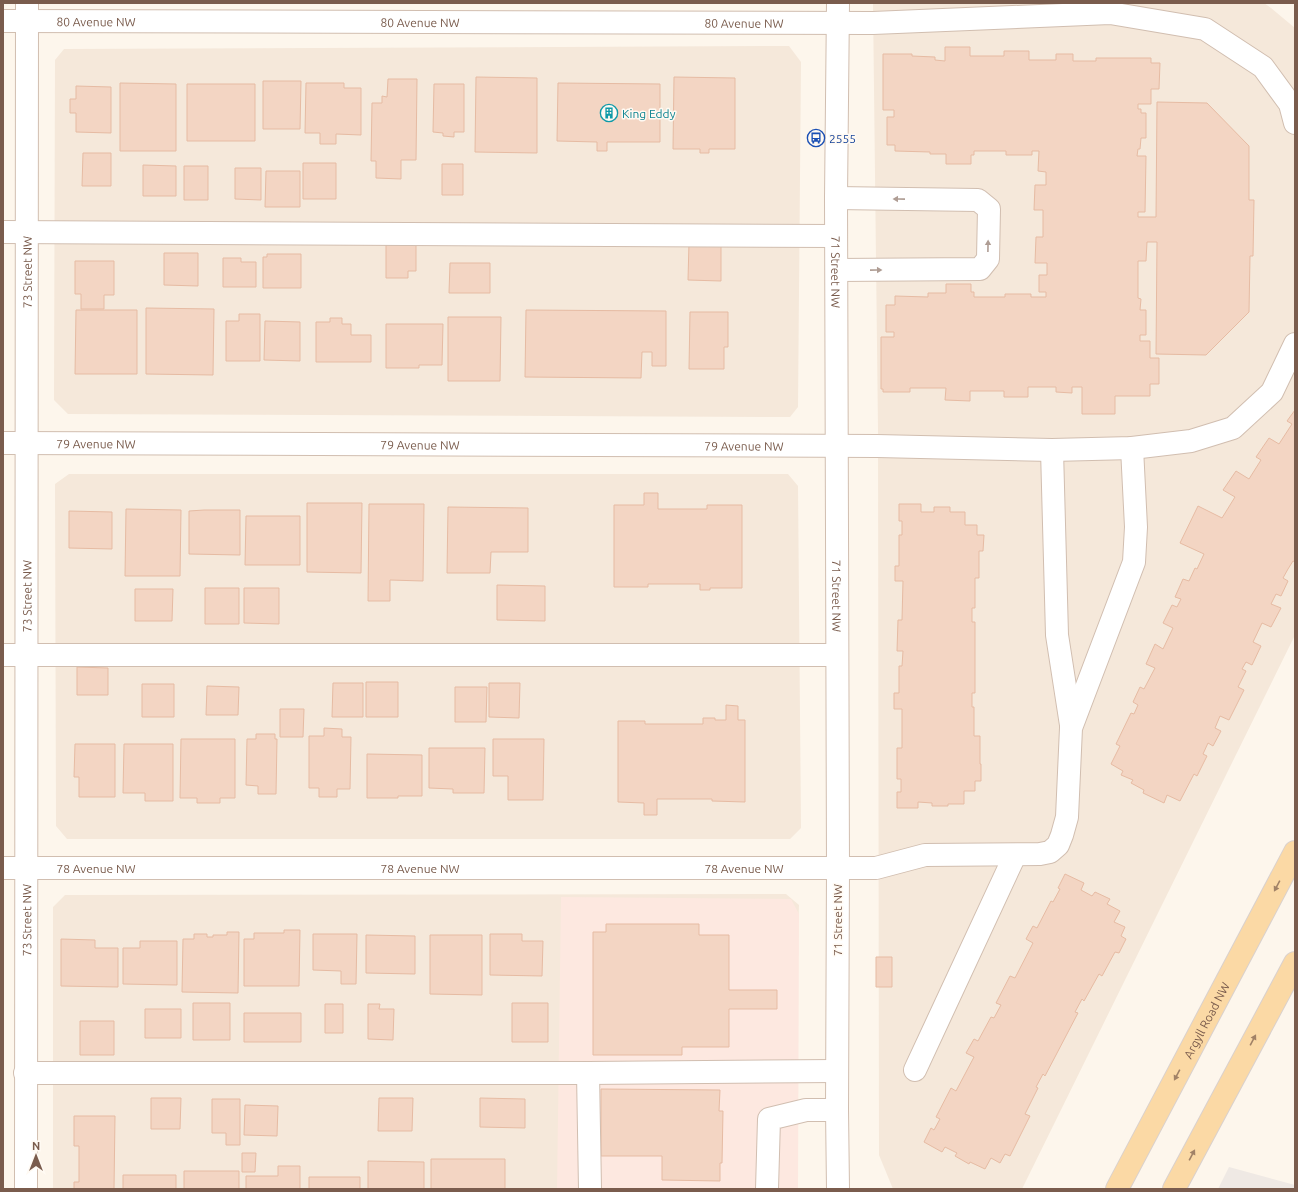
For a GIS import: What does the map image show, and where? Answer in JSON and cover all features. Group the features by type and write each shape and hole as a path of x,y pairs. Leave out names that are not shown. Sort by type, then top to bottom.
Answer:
{"main road":[{"name":"Argyll Road NW","path":"1116,1189 1295,852"},
{"path":"1174,1189 1295,963"}],"street":[{"name":"80 Avenue NW","path":"3,21 27,12 838,12 873,23 1110,13 1205,29 1263,67 1290,104 1295,123"},
{"name":"73 Street NW","path":"26,1189 27,12"},
{"name":"71 Street NW","path":"838,12 836,198 838,1189"},
{"path":"836,198 978,200 989,209 988,259 980,269 837,270"},
{"path":"3,232 836,236"},
{"name":"79 Avenue NW","path":"3,443 837,446 1052,450 1132,448 1191,441 1233,428 1272,392 1295,344"},
{"path":"1071,728 1134,562 1136,527 1132,448"},
{"path":"1052,450 1057,635 1071,728"},
{"path":"3,655 837,655"},
{"name":"78 Avenue NW","path":"3,868 876,868 925,855 1040,854 1050,852 1058,845 1067,817 1071,728"},
{"path":"915,1070 1015,855"},
{"path":"25,1073 588,1073 837,1071"},
{"path":"588,1073 590,1189"},
{"path":"767,1189 769,1119 806,1110 837,1110"}],"shaded area":[{"path":"873,3 1264,3 1295,28 1295,635 1022,1189 893,1189 879,1155 878,430"},
{"path":"789,46 801,62 798,407 790,417 68,414 54,400 55,60 64,49"},
{"path":"69,474 788,474 798,486 801,828 790,839 67,839 56,826 55,484"},
{"path":"786,894 799,905 789,1189 53,1189 53,907 65,895"},
{"path":"561,897 791,899 799,914 798,1189 557,1189"},
{"path":"1229,1167 1295,1185 1295,1189 1218,1189"}],"building":[{"path":"945,47 970,47 970,56 1004,56 1004,51 1029,51 1029,60 1056,60 1056,54 1073,54 1073,61 1096,61 1096,58 1151,58 1151,63 1160,63 1159,89 1151,89 1151,104 1138,104 1138,109 1141,109 1141,113 1146,113 1146,138 1141,138 1140,149 1138,149 1137,156 1146,156 1145,212 1138,212 1138,217 1156,217 1157,102 1207,103 1249,146 1249,200 1254,200 1253,256 1250,256 1249,312 1206,355 1156,354 1157,242 1147,242 1146,261 1138,261 1138,298 1141,299 1140,310 1146,310 1146,335 1140,335 1140,341 1150,341 1150,358 1159,358 1159,384 1150,384 1150,396 1115,396 1115,414 1082,414 1082,387 1072,387 1072,393 1056,392 1056,387 1028,387 1028,397 1004,397 1004,391 970,391 970,401 945,400 946,388 910,388 910,392 883,392 883,389 881,389 881,337 894,337 894,332 886,332 886,305 895,305 895,296 928,297 928,293 946,293 946,284 971,284 971,292 974,292 974,297 1005,297 1005,294 1031,294 1031,297 1046,297 1046,292 1039,292 1039,275 1047,275 1047,263 1035,263 1036,237 1043,237 1043,210 1034,210 1035,185 1046,185 1046,172 1038,171 1039,151 1032,151 1032,155 1006,155 1006,151 974,151 974,155 971,155 971,164 946,164 946,154 895,151 895,145 887,145 887,117 894,117 894,110 883,110 883,54 912,54 912,56 935,57 935,60 945,61"},
{"path":"476,77 537,78 537,153 475,152"},
{"path":"674,77 735,78 735,149 709,149 709,153 700,153 700,149 673,149"},
{"path":"388,79 417,79 416,160 401,160 401,179 376,178 376,161 371,161 372,103 382,103 382,96 387,97"},
{"path":"263,81 301,81 300,129 263,129"},
{"path":"120,83 176,84 176,151 120,151"},
{"path":"306,83 344,83 344,88 361,88 361,135 336,134 336,144 320,144 320,133 305,133"},
{"name":"King Eddy","path":"558,83 660,84 660,142 607,142 607,151 597,151 597,142 557,141"},
{"path":"187,84 255,84 255,141 187,141"},
{"path":"434,84 464,84 464,132 454,132 454,137 443,136 443,133 433,132"},
{"path":"76,86 111,87 111,133 76,132 76,113 70,113 70,99 76,99"},
{"path":"83,153 111,153 111,186 82,186"},
{"path":"303,163 336,163 336,199 303,199"},
{"path":"442,164 463,164 463,195 442,195"},
{"path":"143,165 176,166 176,196 143,196"},
{"path":"184,166 208,166 208,200 184,200"},
{"path":"235,168 261,168 261,200 235,199"},
{"path":"266,171 300,171 300,207 265,207"},
{"path":"386,242 416,242 416,271 408,271 408,278 386,278"},
{"path":"689,243 721,243 721,281 688,280"},
{"path":"164,253 198,253 198,286 164,285"},
{"path":"267,254 301,254 301,288 263,288 263,257 267,257"},
{"path":"223,258 241,258 241,262 256,262 256,287 223,287"},
{"path":"75,261 114,261 114,295 104,295 104,309 81,309 81,294 75,294"},
{"path":"450,263 490,263 490,293 449,293"},
{"path":"146,308 214,309 213,375 146,374"},
{"path":"76,310 137,310 137,374 75,374"},
{"path":"526,310 666,311 666,366 652,366 652,352 642,352 641,378 525,377"},
{"path":"690,312 728,312 728,347 724,347 724,369 689,369"},
{"path":"239,314 260,314 260,361 226,361 226,321 239,321"},
{"path":"448,317 501,317 500,381 448,381"},
{"path":"330,318 342,318 342,324 351,324 351,335 371,335 371,362 316,362 316,322 330,322"},
{"path":"265,321 300,322 300,361 264,360"},
{"path":"386,324 443,324 442,365 419,365 419,368 386,368"},
{"path":"1295,410 1295,562 1293,561 1283,578 1288,581 1281,596 1276,594 1271,604 1281,608 1271,627 1262,623 1253,642 1261,646 1252,665 1246,662 1242,669 1246,671 1238,687 1244,690 1229,720 1220,716 1215,728 1221,731 1213,746 1208,743 1203,754 1207,756 1197,776 1194,774 1180,801 1167,795 1164,803 1143,793 1144,790 1131,783 1133,780 1121,775 1123,771 1111,764 1120,746 1116,744 1131,713 1134,714 1138,705 1133,702 1140,687 1144,689 1155,668 1146,664 1155,644 1163,649 1173,628 1163,623 1172,605 1177,607 1181,599 1175,597 1183,579 1189,581 1204,554 1180,543 1198,506 1222,518 1235,497 1223,490 1236,471 1249,479 1261,460 1256,457 1269,438 1279,444 1292,424 1287,421"},
{"path":"644,493 658,493 658,509 707,509 707,505 742,505 742,588 710,588 710,590 700,590 700,584 648,584 648,587 614,587 614,505 644,505"},
{"path":"307,503 362,503 361,573 307,572"},
{"path":"369,504 424,504 423,581 390,580 390,601 368,601"},
{"path":"899,504 921,504 921,512 934,512 934,507 950,507 950,512 965,512 965,525 977,525 977,535 984,535 983,551 979,551 979,578 975,578 975,608 972,608 972,622 975,622 975,693 972,693 972,707 974,707 974,736 980,736 981,781 975,781 975,791 964,791 964,804 932,806 932,803 918,802 918,808 897,808 897,792 901,792 901,779 897,779 897,748 902,748 902,709 894,709 894,693 899,693 899,666 902,666 903,651 897,651 898,620 902,620 903,581 895,581 895,566 899,566 899,535 902,535 902,521 899,521"},
{"path":"448,507 528,508 528,552 491,552 490,573 447,573"},
{"path":"126,509 181,510 180,576 125,576"},
{"path":"240,510 240,555 189,554 189,511"},
{"path":"69,511 112,512 112,549 69,548"},
{"path":"246,516 300,516 300,565 245,565"},
{"path":"497,585 545,586 545,621 497,620"},
{"path":"205,588 239,588 239,624 205,624"},
{"path":"244,588 279,588 279,624 244,623"},
{"path":"135,589 173,589 172,621 135,621"},
{"path":"77,667 108,668 108,695 77,695"},
{"path":"366,682 398,682 398,717 366,717"},
{"path":"333,683 363,683 363,717 332,717"},
{"path":"489,683 520,683 519,718 489,717"},
{"path":"142,684 174,684 174,717 142,717"},
{"path":"207,686 239,687 238,715 206,715"},
{"path":"455,687 487,687 486,722 455,722"},
{"path":"726,705 738,706 738,720 745,720 745,802 712,801 712,799 657,799 657,815 644,815 644,803 618,802 618,721 645,721 645,724 703,724 703,718 726,720"},
{"path":"280,709 304,709 303,737 280,737"},
{"path":"324,728 342,729 342,737 351,737 350,789 337,789 337,797 319,797 319,788 309,788 309,736 324,736"},
{"path":"256,734 275,734 275,739 277,739 276,794 258,794 258,786 246,785 247,739 256,739"},
{"path":"181,739 235,739 235,798 220,798 220,803 197,803 197,798 180,798"},
{"path":"493,739 544,739 543,800 508,800 508,776 493,776"},
{"path":"75,744 115,744 115,797 79,797 79,777 74,777"},
{"path":"124,744 173,744 173,801 145,801 145,793 123,793"},
{"path":"429,748 485,748 484,793 453,793 453,789 429,788"},
{"path":"367,754 422,755 422,796 367,798"},
{"path":"1065,874 1084,883 1081,890 1092,896 1095,892 1110,899 1107,904 1120,911 1114,922 1125,927 1121,936 1126,939 1119,953 1115,952 1102,976 1099,974 1084,1001 1082,999 1075,1012 1078,1013 1045,1076 1043,1074 1036,1087 1038,1088 1025,1114 1030,1116 1010,1156 1005,1154 1000,1163 991,1158 985,1169 970,1162 969,1164 955,1156 957,1153 945,1147 942,1152 924,1142 931,1128 934,1130 940,1119 936,1117 951,1088 956,1091 974,1057 966,1053 974,1039 978,1041 991,1017 994,1018 1001,1005 996,1003 1010,976 1015,978 1033,943 1026,939 1033,926 1037,928 1051,901 1053,902 1060,889 1058,888"},
{"path":"606,924 699,924 699,935 729,935 729,990 777,990 777,1009 729,1009 729,1047 682,1047 682,1055 593,1055 593,932 606,932"},
{"path":"284,930 300,930 299,986 244,986 244,939 254,939 254,933 284,933"},
{"path":"227,932 239,932 238,993 182,992 183,939 194,939 194,934 207,934 207,937 213,937 213,935 227,935"},
{"path":"313,934 357,934 356,984 341,984 341,971 313,970"},
{"path":"490,934 522,934 522,941 543,941 542,976 490,975"},
{"path":"366,935 415,936 415,974 366,973"},
{"path":"430,935 482,935 482,995 430,994"},
{"path":"61,939 95,940 95,948 118,948 118,987 61,986"},
{"path":"140,941 177,941 177,985 123,984 123,948 140,948"},
{"path":"876,957 892,957 892,987 876,987"},
{"path":"193,1003 230,1003 230,1040 193,1040"},
{"path":"512,1003 548,1003 548,1042 512,1042"},
{"path":"325,1004 343,1004 343,1033 325,1033"},
{"path":"368,1004 380,1004 379,1009 394,1009 393,1040 368,1039"},
{"path":"145,1009 181,1009 181,1038 145,1038"},
{"path":"244,1013 301,1013 301,1042 244,1042"},
{"path":"80,1021 114,1021 114,1055 80,1055"},
{"path":"601,1089 720,1090 719,1111 723,1111 722,1163 720,1163 720,1181 662,1180 662,1156 601,1156"},
{"path":"151,1098 181,1098 180,1129 151,1129"},
{"path":"379,1098 413,1098 412,1131 378,1131"},
{"path":"480,1098 525,1099 525,1128 480,1127"},
{"path":"212,1099 240,1099 240,1145 226,1145 226,1133 212,1133"},
{"path":"245,1105 278,1106 277,1136 244,1135"},
{"path":"74,1116 115,1116 114,1189 74,1189 74,1182 79,1182 79,1146 74,1146"},
{"path":"242,1153 256,1153 255,1172 242,1172"},
{"path":"431,1159 505,1159 505,1189 431,1189"},
{"path":"368,1161 424,1162 424,1189 368,1189"},
{"path":"278,1166 300,1166 300,1189 246,1189 246,1176 278,1176"},
{"path":"184,1171 239,1171 239,1189 184,1189"},
{"path":"123,1175 176,1175 176,1189 123,1189"},
{"path":"309,1177 360,1177 360,1189 309,1189"}],"place":[{"name":"King Eddy","path":"609,113"},
{"name":"2555","path":"816,138"}]}
